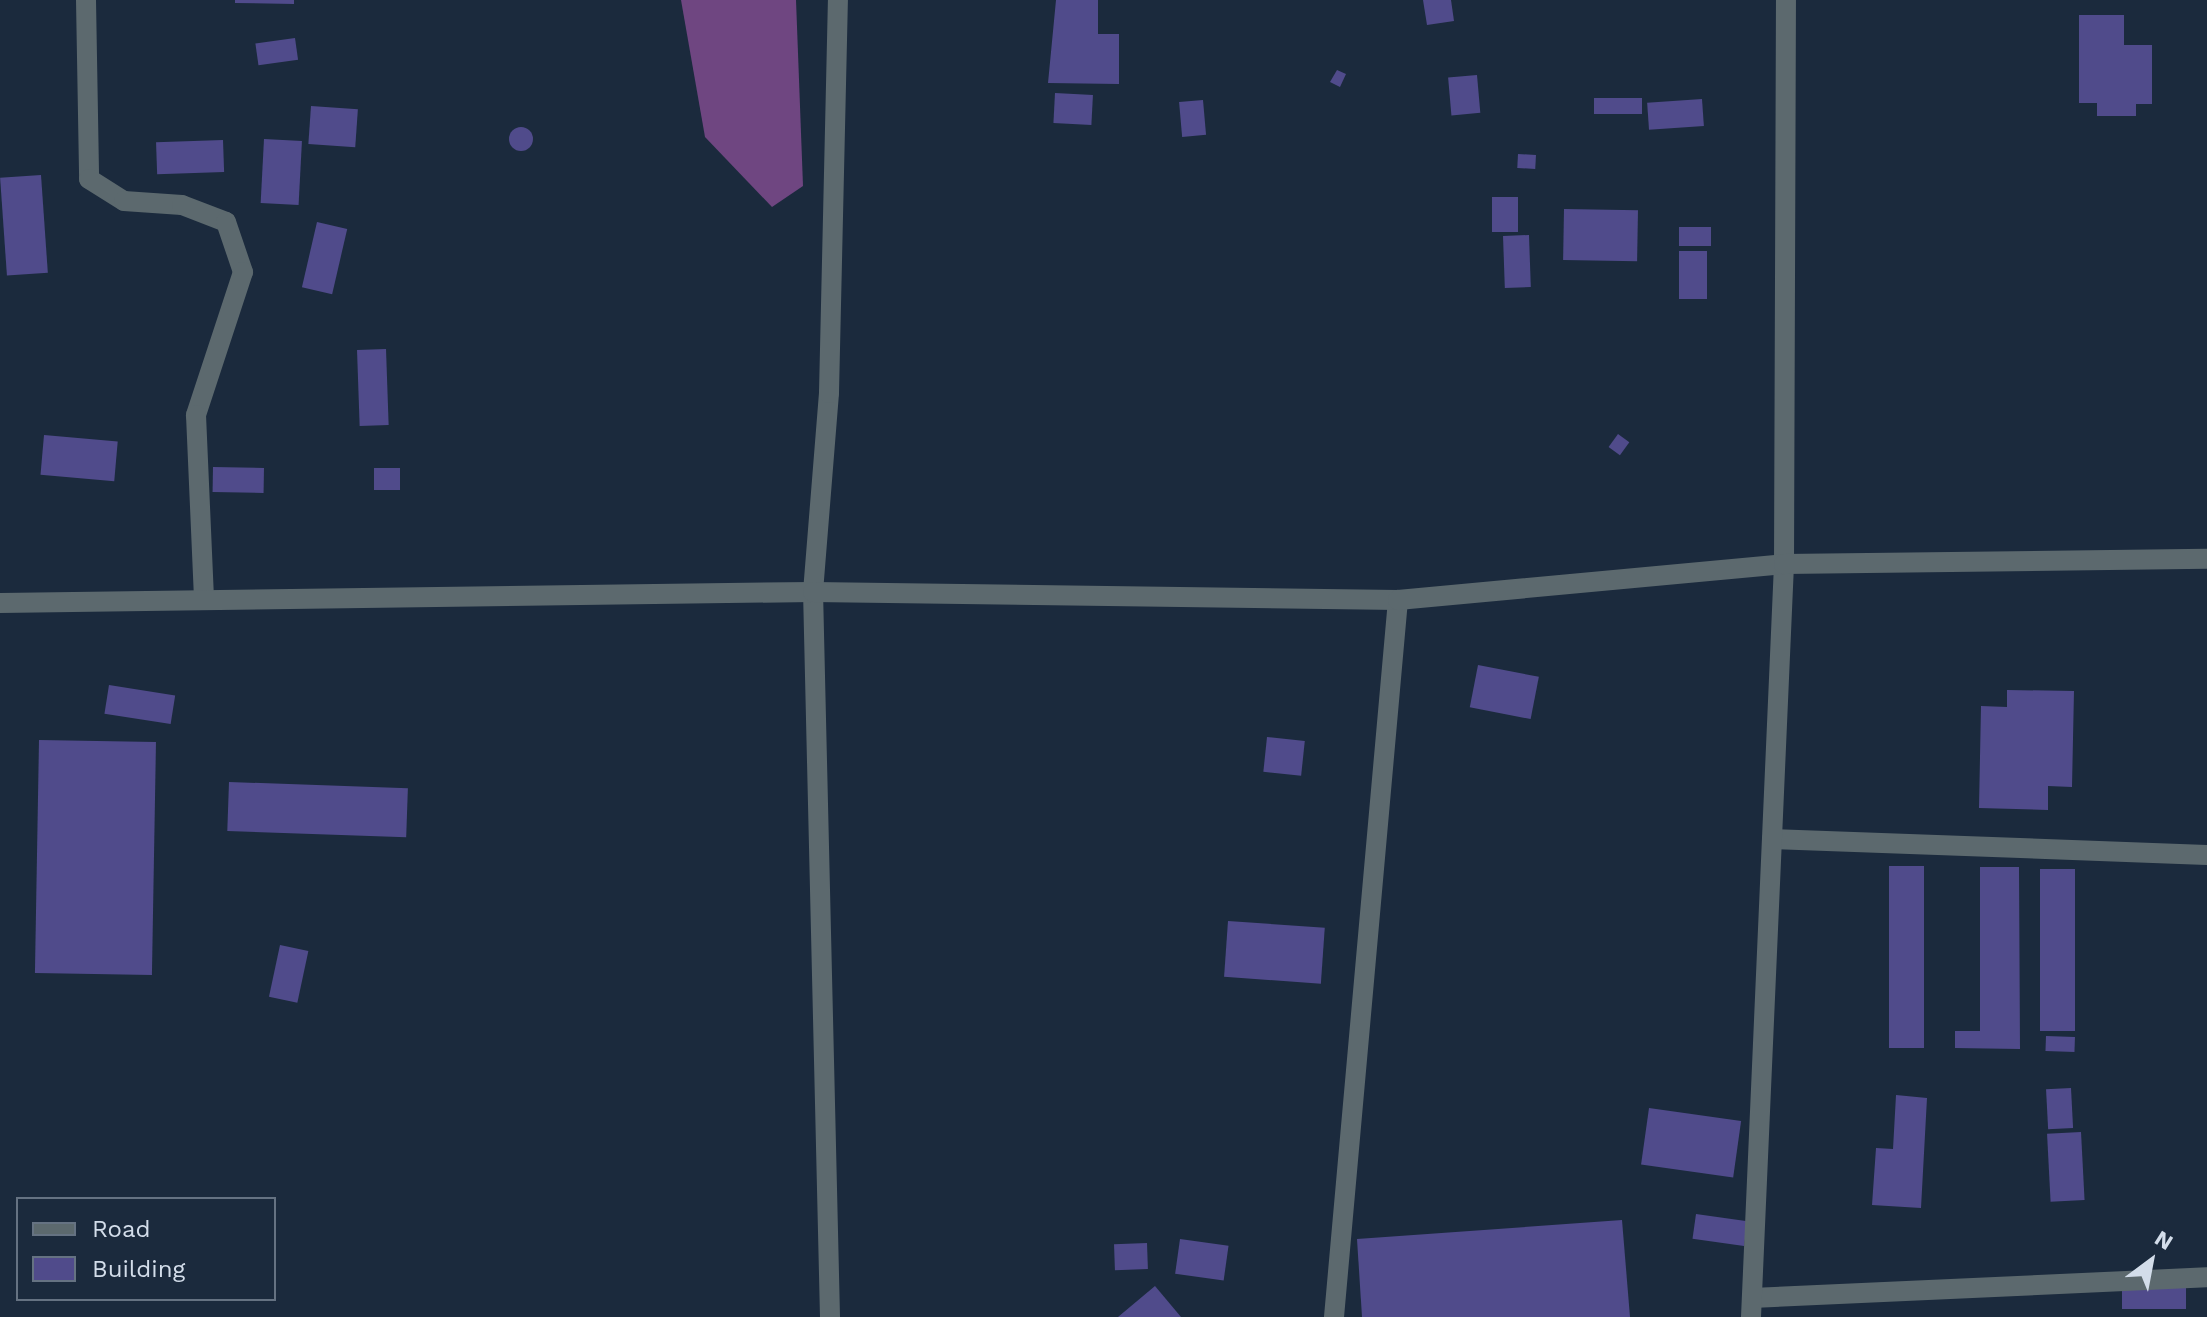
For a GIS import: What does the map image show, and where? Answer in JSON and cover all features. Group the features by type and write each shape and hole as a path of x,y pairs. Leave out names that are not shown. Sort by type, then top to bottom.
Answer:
{"street":[{"path":"86,0 89,179 124,201 182,205 226,222 243,272 196,415 204,600"},
{"path":"830,1317 813,592 829,393 838,0"},
{"path":"1786,0 1784,564 1752,1308 2207,1277"},
{"path":"0,603 813,592 1398,600 1784,564 2207,559"},
{"path":"1334,1317 1398,600"},
{"path":"1772,839 2207,855"}],"shaded area":[{"path":"681,0 796,0 803,186 772,207 705,137"}],"building":[{"path":"235,0 294,0 294,4 235,3"},
{"path":"1056,0 1098,0 1098,34 1119,34 1119,84 1048,83"},
{"path":"1423,0 1451,0 1454,21 1427,25"},
{"path":"2079,15 2124,15 2124,45 2152,45 2152,104 2136,104 2136,116 2097,116 2097,103 2079,103"},
{"path":"295,38 298,60 258,65 255,44"},
{"path":"1337,70 1346,74 1340,87 1330,82"},
{"path":"1477,75 1480,113 1451,115 1448,78"},
{"path":"1055,93 1093,95 1091,125 1053,123"},
{"path":"1594,98 1642,98 1642,114 1594,114"},
{"path":"1702,99 1704,126 1649,130 1647,103"},
{"path":"1203,100 1206,135 1182,137 1179,102"},
{"path":"311,106 358,109 355,147 308,144"},
{"path":"521,127 530,130 533,139 530,148 521,151 512,148 509,139 512,130"},
{"path":"264,139 302,141 299,205 261,203"},
{"path":"223,140 224,172 157,174 156,142"},
{"path":"1518,154 1536,155 1535,169 1517,168"},
{"path":"41,175 48,273 7,276 0,178"},
{"path":"1492,197 1518,197 1518,232 1492,232"},
{"path":"1564,209 1638,210 1637,261 1563,260"},
{"path":"317,222 347,229 332,294 302,287"},
{"path":"1679,227 1711,227 1711,246 1679,246"},
{"path":"1529,235 1531,287 1505,288 1503,236"},
{"path":"1679,251 1707,251 1707,299 1679,299"},
{"path":"386,349 389,425 360,426 357,350"},
{"path":"1618,434 1629,442 1620,455 1609,447"},
{"path":"44,435 118,441 114,481 41,475"},
{"path":"213,467 264,468 264,493 213,492"},
{"path":"374,468 400,468 400,490 374,490"},
{"path":"1478,665 1539,677 1531,719 1470,707"},
{"path":"109,685 175,695 171,724 104,714"},
{"path":"2007,690 2074,691 2072,787 2048,786 2048,810 1979,808 1981,706 2007,707"},
{"path":"1267,737 1305,741 1301,776 1263,772"},
{"path":"39,740 156,742 152,975 35,973"},
{"path":"229,782 408,788 406,837 227,831"},
{"path":"1889,866 1924,866 1924,1048 1889,1048"},
{"path":"1980,867 2019,867 2020,1049 1955,1048 1955,1031 1980,1031"},
{"path":"2040,869 2075,869 2075,1031 2040,1031"},
{"path":"1228,921 1325,928 1321,984 1224,977"},
{"path":"280,945 308,951 297,1003 269,997"},
{"path":"2046,1036 2075,1037 2074,1052 2045,1051"},
{"path":"2071,1088 2073,1128 2048,1129 2046,1089"},
{"path":"1896,1095 1927,1098 1921,1208 1872,1205 1876,1148 1893,1149"},
{"path":"1649,1108 1741,1121 1733,1177 1641,1164"},
{"path":"2081,1132 2085,1200 2051,1202 2047,1134"},
{"path":"1696,1214 1747,1221 1744,1246 1693,1239"},
{"path":"1622,1220 1630,1317 1362,1317 1357,1239"},
{"path":"1180,1239 1229,1246 1224,1280 1175,1274"},
{"path":"1147,1243 1148,1269 1115,1270 1114,1244"},
{"path":"1155,1286 1181,1317 1118,1317"},
{"path":"2122,1288 2186,1288 2186,1309 2122,1309"}]}
